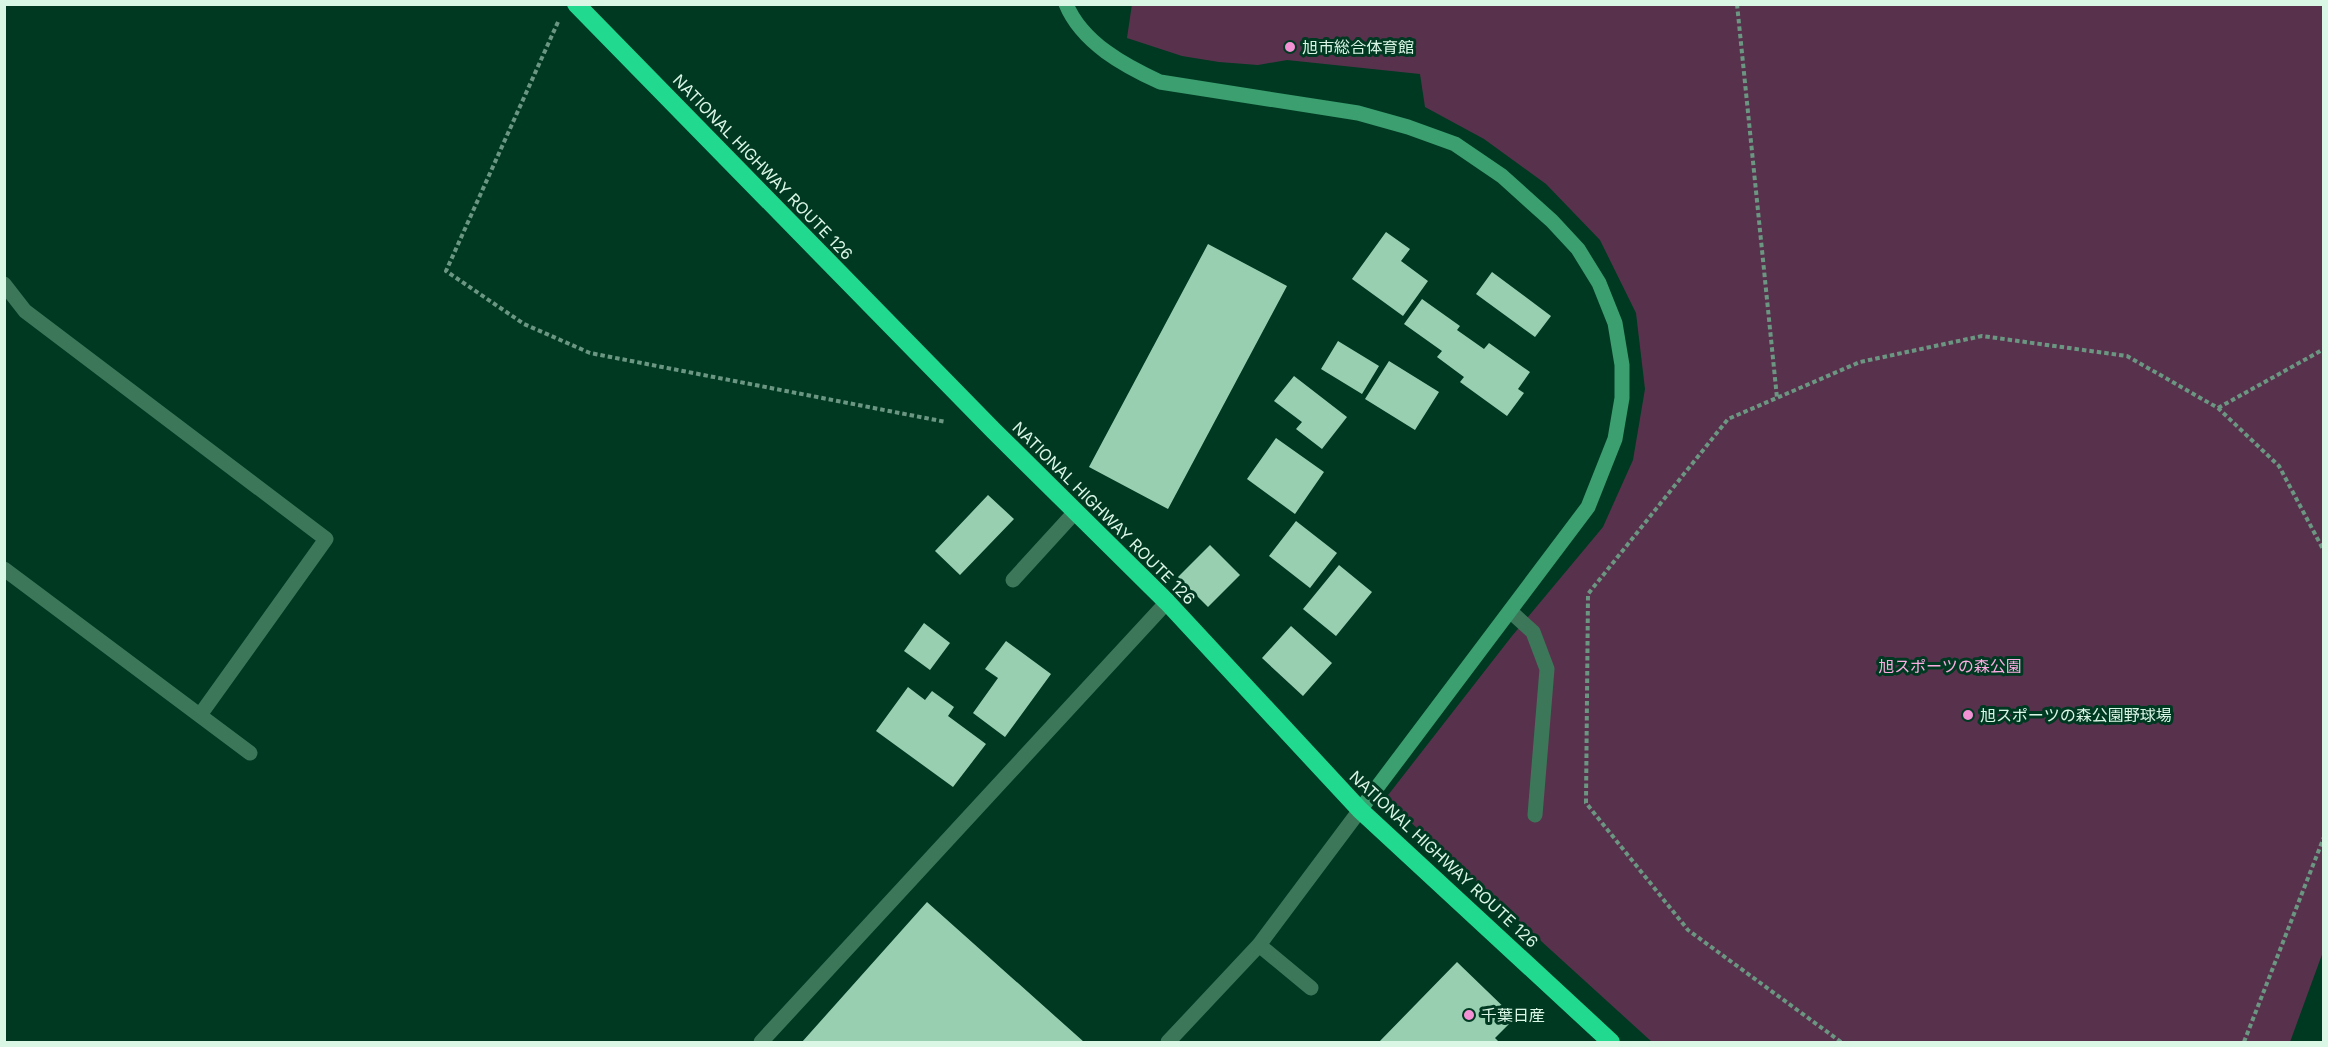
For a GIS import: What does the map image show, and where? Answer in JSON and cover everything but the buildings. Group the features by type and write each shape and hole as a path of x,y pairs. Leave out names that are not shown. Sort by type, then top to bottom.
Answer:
{"highway":[{"name":"NATIONAL HIGHWAY ROUTE 126","path":"568,10 1167,602 1360,810 1611,1042"}],"street":[{"path":"1066,4 1084,33 1132,69 1160,82 1358,113 1408,127 1455,144 1502,176 1552,221 1578,249 1599,283 1615,323 1622,364 1622,398 1615,439 1588,507 1259,945 1168,1042"},
{"path":"4,284 26,310 326,539 200,716"},
{"path":"1013,580 1076,511"},
{"path":"4,569 250,753"},
{"path":"761,1042 1167,602"},
{"path":"1510,611 1533,632 1547,669 1535,815"},
{"path":"1259,945 1311,988"}],"path":[{"path":"1737,4 1777,398"},
{"path":"568,10 446,271 524,324 590,353 948,422"},
{"path":"1841,1042 1688,930 1586,803 1588,594 1728,419 1860,362 1982,336 2127,356 2218,408 2279,465 2324,551"},
{"path":"2218,408 2324,349"},
{"path":"2244,1042 2324,837"}],"green space":[{"name":"旭スポーツの森公園","path":"1132,4 2323,5 2324,949 2290,1042 1652,1042 1385,799 1512,636 1603,527 1633,460 1645,389 1636,313 1600,240 1546,184 1484,139 1425,107 1420,74 1287,60 1258,65 1182,56 1127,38"}],"place":[{"name":"旭市総合体育館","path":"1290,47"},
{"name":"旭スポーツの森公園野球場","path":"1968,715"},
{"name":"千葉日産","path":"1469,1015"}]}
